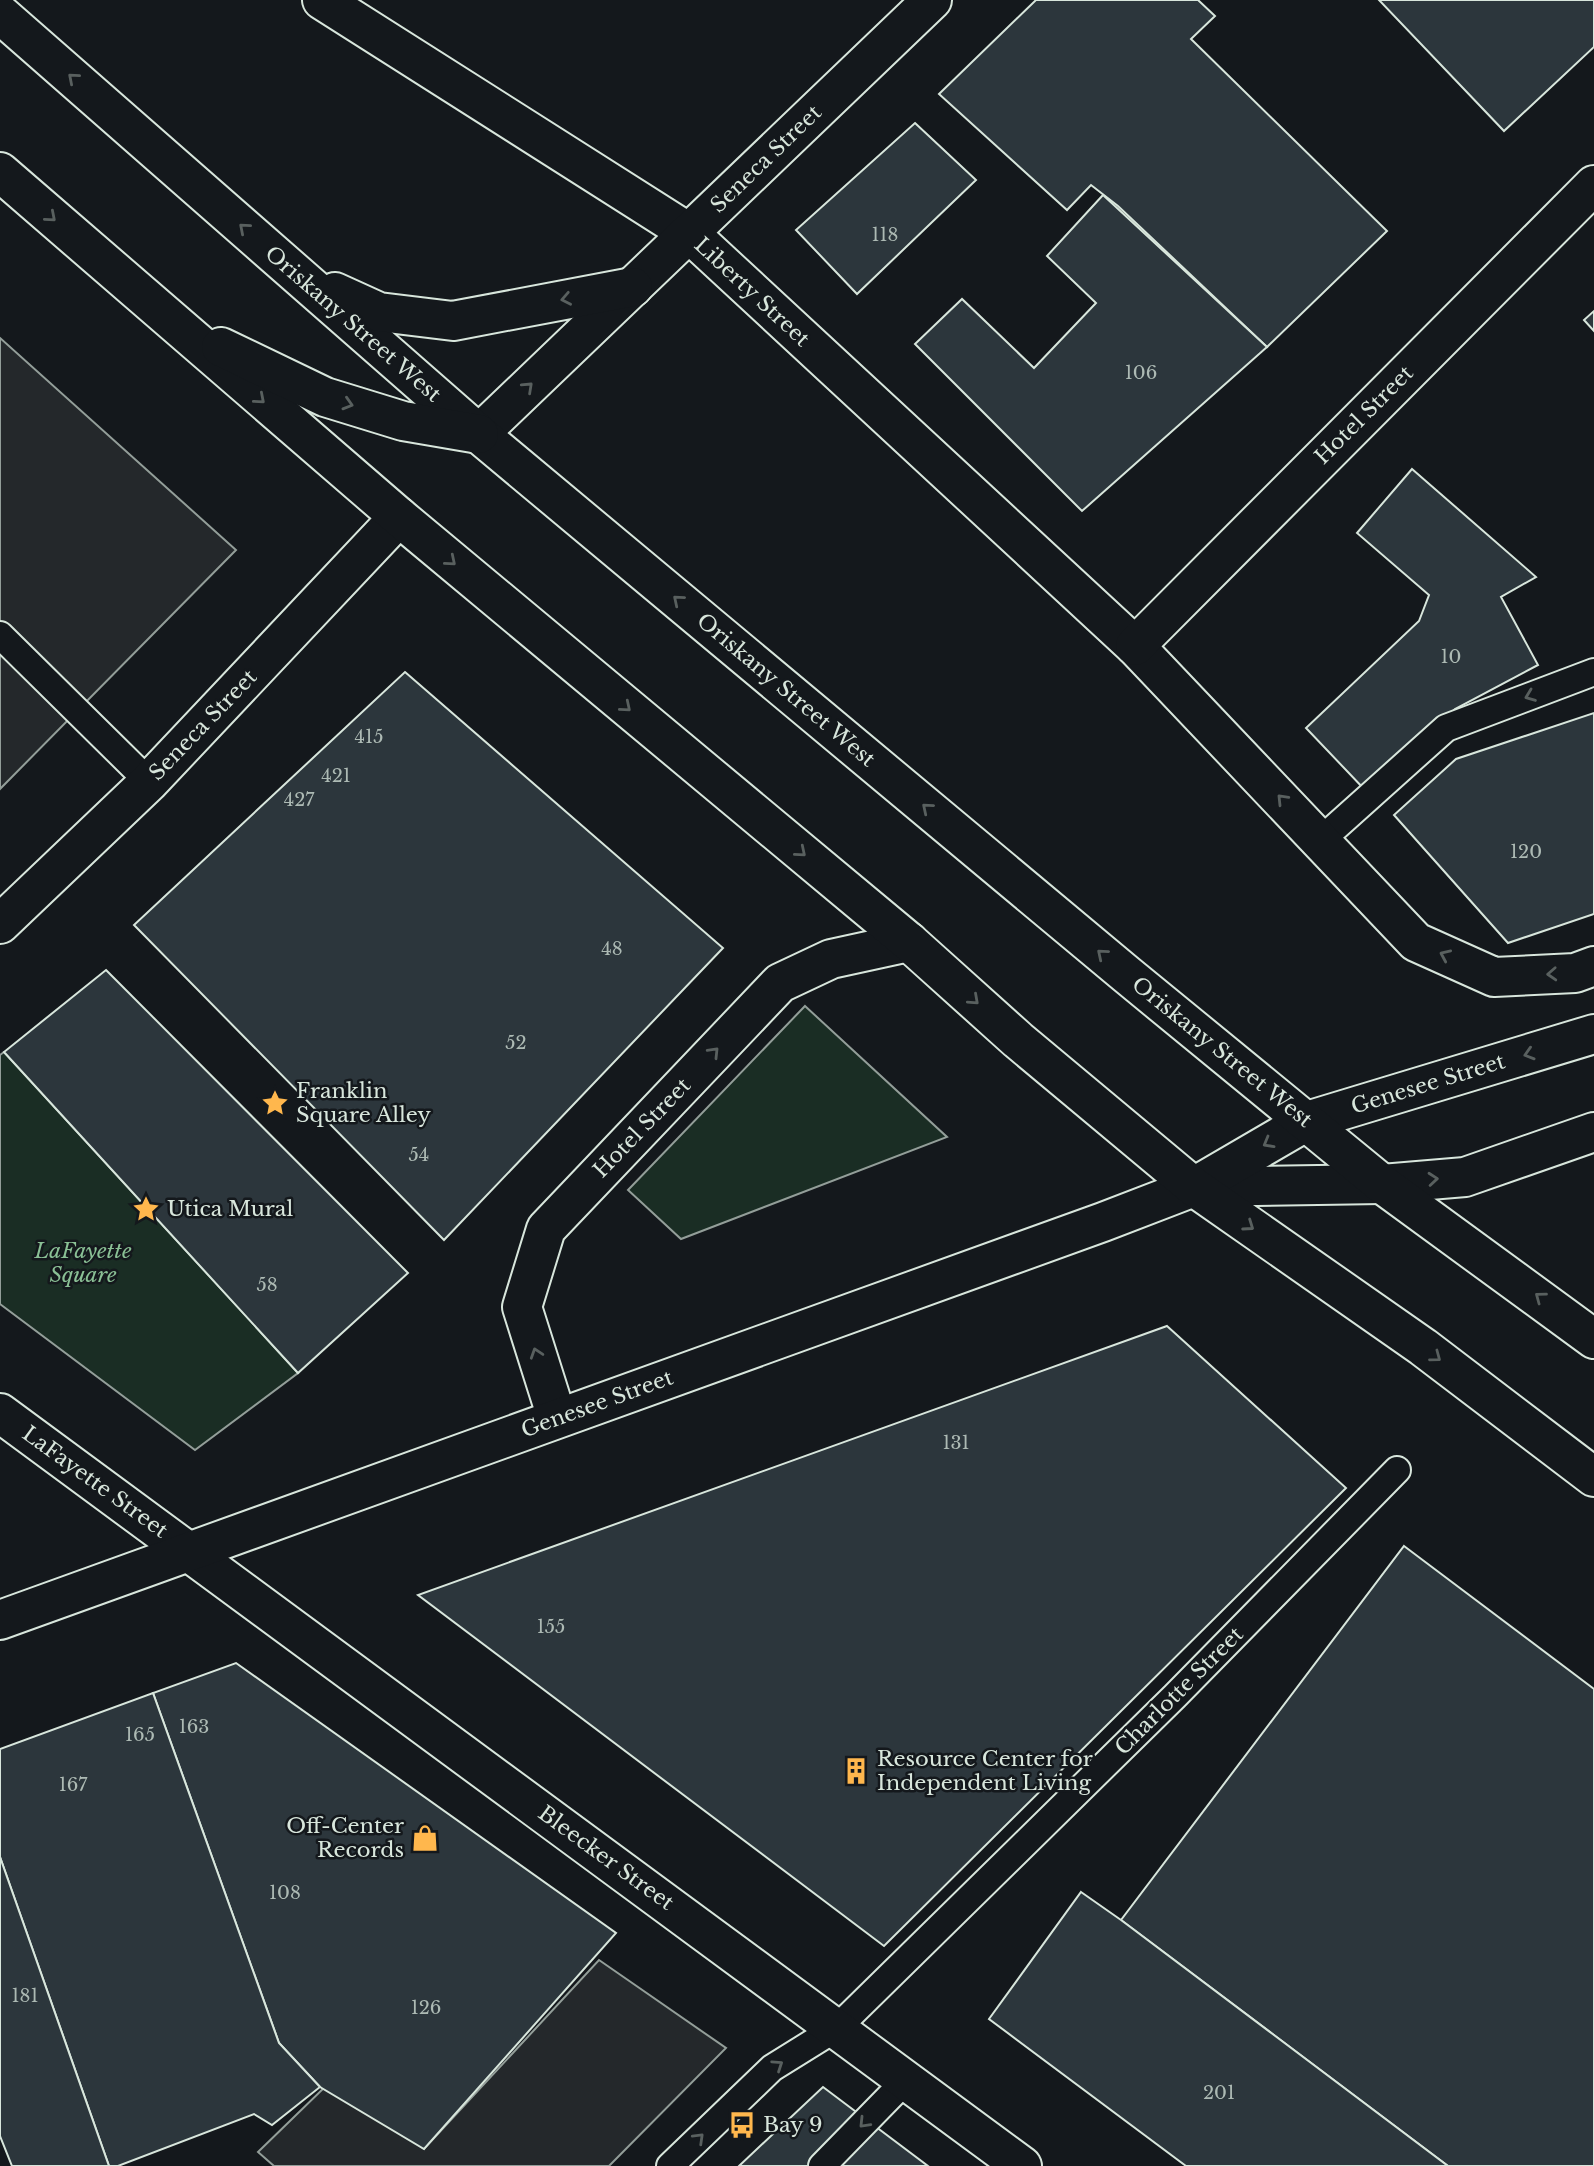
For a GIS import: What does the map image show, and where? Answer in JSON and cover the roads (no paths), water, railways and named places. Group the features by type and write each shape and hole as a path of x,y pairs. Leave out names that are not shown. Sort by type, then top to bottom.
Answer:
{"main road":[{"name":"Liberty Street","path":"323,0 689,233 1135,646 1416,942 1494,977 1575,973 1594,966"},
{"name":"Seneca Street","path":"479,434 932,0"},
{"name":"Oriskany Street West","path":"0,14 479,434 1126,974 1382,1184 1594,1339"},
{"path":"0,172 399,517 909,942 1018,1040 1194,1187 1423,1347 1594,1477"},
{"name":"Hotel Street","path":"1135,646 1594,185"},
{"path":"299,276 379,312 453,321 633,287"},
{"path":"174,325 325,397 403,421 479,434"},
{"name":"Seneca Street","path":"0,924 149,782 399,517"},
{"name":"Hotel Street","path":"557,1418 522,1307 546,1229 780,983 831,959 909,942"},
{"name":"Genesee Street","path":"0,1619 1103,1222 1194,1187 1307,1121 1594,1034"},
{"name":"Genesee Street","path":"1194,1187 1382,1184 1465,1177 1594,1132"},
{"name":"LaFayette Street","path":"0,1413 189,1551"},
{"name":"Bleecker Street","path":"189,1551 1023,2166"}],"lane":[{"path":"0,635 149,782"},
{"path":"1321,840 1446,728 1594,672"},
{"name":"Charlotte Street","path":"670,2166 772,2068 838,2027 1175,1696 1397,1471"},
{"path":"822,2166 906,2080"}],"place":[{"name":"Franklin Square Alley","path":"275,1103"},
{"name":"Utica Mural","path":"146,1209"},
{"name":"Resource Center for Independent Living","path":"856,1771"},
{"name":"Off-Center Records","path":"425,1838"},
{"name":"Bay 9","path":"742,2125"}],"park label":[{"name":"LaFayette Square","path":"83,1263"}]}
